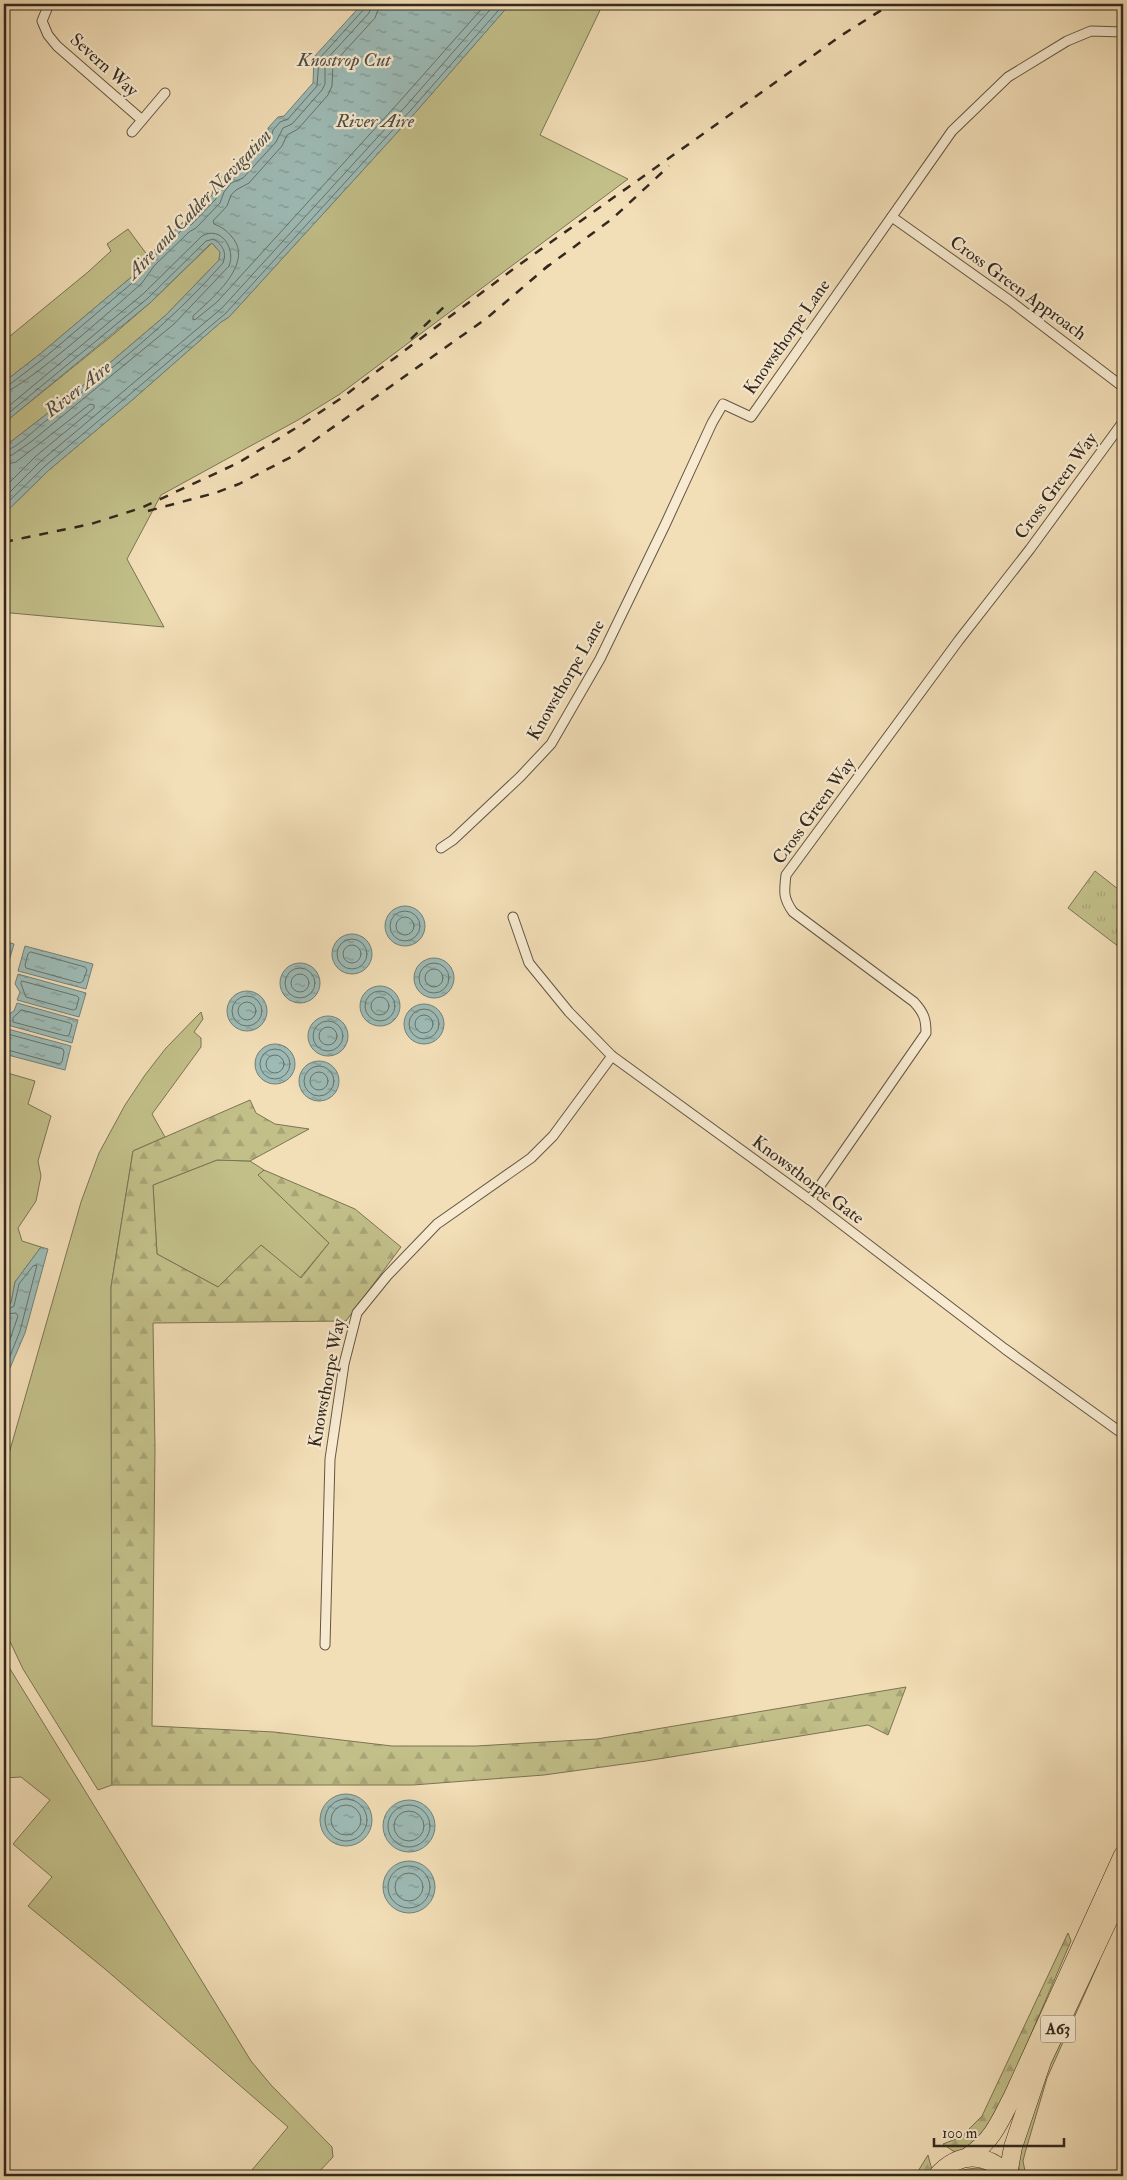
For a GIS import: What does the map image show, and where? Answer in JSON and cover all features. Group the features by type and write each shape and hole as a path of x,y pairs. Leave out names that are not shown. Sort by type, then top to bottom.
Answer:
{"highway":[{"name":"A63","path":"937,2176 959,2160 970,2156 993,2135 1123,1855"},
{"name":"A63","path":"970,2156 986,2160 1009,2176 1013,2147 1042,2061 1123,1889"}],"street":[{"name":"Severn Way","path":"49,4 42,21 48,35 57,46 142,120"},
{"name":"Knowsthorpe Lane","path":"441,848 453,840 520,777 551,744 600,659 723,404 751,417 952,131 1008,77 1067,41 1091,31 1123,32"},
{"name":"Severn Way","path":"132,132 165,93"},
{"name":"Cross Green Approach","path":"892,217 1016,306 1123,387"},
{"name":"Cross Green Way","path":"810,1200 926,1033 926,1022 923,1012 914,1002 793,912 786,901 784,889 786,875 1123,422"},
{"name":"Knowsthorpe Gate","path":"513,917 529,963 568,1012 612,1056 810,1200 1005,1349 1123,1434"},
{"name":"Knowsthorpe Way","path":"325,1645 330,1459 344,1364 357,1313 387,1276 437,1224 531,1158 553,1136 612,1056"}],"green space":[{"path":"510,4 603,4 540,135 628,179 340,394 298,420 161,495 127,559 164,627 11,613 4,616 4,512 49,470 229,317 414,114"},
{"path":"128,229 148,256 135,274 4,382 4,341 88,272 111,251 107,244"},
{"path":"212,243 220,252 219,260 166,315 79,389 4,447 4,423 151,302"},
{"path":"1095,871 1123,893 1123,950 1068,908"},
{"path":"201,1012 203,1019 194,1032 201,1038 201,1047 152,1114 165,1137 133,1151 111,1287 112,1785 98,1790 23,1669 4,1629 4,1471 81,1202 99,1153 125,1105 145,1075 166,1048"},
{"path":"4,1072 35,1081 28,1104 51,1116 38,1161 41,1176 36,1201 18,1228 22,1241 41,1247 15,1282 11,1303 8,1304 4,1297"},
{"path":"250,1100 256,1113 275,1124 309,1129 250,1161 217,1160 153,1185 157,1254 218,1287 261,1245 301,1278 329,1243 258,1175 264,1170 355,1209 401,1247 346,1321 153,1323 155,1449 152,1726 274,1732 392,1746 476,1746 597,1739 906,1687 888,1735 868,1725 646,1761 544,1775 413,1785 112,1785 111,1287 133,1151"},
{"path":"217,1160 250,1161 264,1170 259,1176 329,1243 300,1278 261,1245 218,1287 157,1254 153,1185"},
{"path":"4,1659 251,2061 271,2085 332,2147 333,2157 315,2176 247,2176 288,2127 105,1969 28,1906 52,1877 13,1844 50,1800 21,1777 4,1778"},
{"path":"1068,1933 1071,1941 1005,2095 981,2137 966,2149 959,2152 953,2151 943,2144 961,2137 982,2116"},
{"path":"1100,1953 1099,1962 1047,2078 1023,2161 1026,2176 1020,2176 1018,2161 1020,2152 1043,2076"},
{"path":"928,2155 932,2170 928,2176 915,2176"},
{"path":"978,2168 999,2176 953,2176 961,2171"}],"water":[{"path":"362,4 510,4 414,114 229,317 49,470 4,512 4,447 79,389 166,315 219,260 220,252 212,243 209,245 151,302 4,423 4,382 135,274 146,258 183,222 188,220 212,195 213,188 225,173 235,170 268,134 268,128 278,117 284,116 313,83 314,57"},
{"path":"409,906 416,909 422,915 425,926 424,934 416,943 409,946 401,946 394,943 386,934 385,922 388,915 397,907"},
{"path":"356,934 363,937 369,943 372,954 371,962 363,971 356,974 348,974 341,971 333,962 332,950 335,943 344,935"},
{"path":"4,941 14,944 7,968 4,967"},
{"path":"25,946 93,964 86,989 18,971"},
{"path":"438,958 445,961 451,967 454,978 453,986 445,995 438,998 430,998 423,995 415,986 414,974 417,967 426,959"},
{"path":"304,963 311,966 317,972 320,983 319,991 311,1000 304,1003 296,1003 289,1000 281,991 280,979 283,972 292,964"},
{"path":"18,974 86,993 79,1017 17,1000 20,992 15,984"},
{"path":"384,986 391,989 397,995 400,1006 399,1014 391,1023 384,1026 376,1026 369,1023 361,1014 360,1002 363,995 372,987"},
{"path":"251,991 258,994 264,1000 267,1011 266,1019 258,1028 251,1031 243,1031 236,1028 228,1019 227,1007 230,1000 239,992"},
{"path":"17,1003 78,1020 72,1043 4,1024 6,1016 14,1011"},
{"path":"428,1004 435,1007 441,1013 444,1024 443,1032 435,1041 428,1044 420,1044 413,1041 405,1032 404,1020 407,1013 416,1005"},
{"path":"332,1016 339,1019 345,1025 348,1036 347,1044 339,1053 332,1056 324,1056 317,1053 309,1044 308,1032 311,1025 320,1017"},
{"path":"4,1028 71,1046 65,1070 4,1054"},
{"path":"279,1044 286,1047 292,1053 295,1064 294,1072 286,1081 279,1084 271,1084 264,1081 256,1072 255,1060 258,1053 267,1045"},
{"path":"323,1061 330,1064 336,1070 339,1081 338,1089 330,1098 323,1101 315,1101 308,1098 300,1089 299,1077 302,1070 311,1062"},
{"path":"41,1247 48,1249 25,1333 4,1382 4,1297 8,1304 11,1303 15,1282"},
{"path":"341,1794 351,1794 360,1798 368,1806 372,1820 368,1834 360,1842 351,1846 341,1846 332,1842 324,1834 320,1825 320,1815 324,1806 332,1798"},
{"path":"404,1800 414,1800 428,1807 435,1821 435,1831 428,1845 414,1852 404,1852 394,1848 387,1841 383,1831 383,1821 387,1811 394,1804"},
{"path":"409,1861 419,1863 427,1869 433,1877 435,1887 433,1897 427,1905 419,1911 409,1913 399,1911 391,1905 385,1897 383,1887 385,1877 391,1869 399,1863"}],"railway":[{"path":"4,542 91,524 141,508 238,463 301,425 340,399 516,267 842,35 891,4"},
{"path":"544,269 612,219 669,166"},
{"path":"148,511 215,493 239,484 291,457 487,318 549,265"},
{"path":"411,339 449,302"}],"water label":[{"name":"Knostrop Cut","path":"344,60"},
{"name":"River Aire","path":"375,121"},
{"name":"Aire and Calder Navigation","path":"199,204"},
{"name":"River Aire","path":"78,389"}]}
